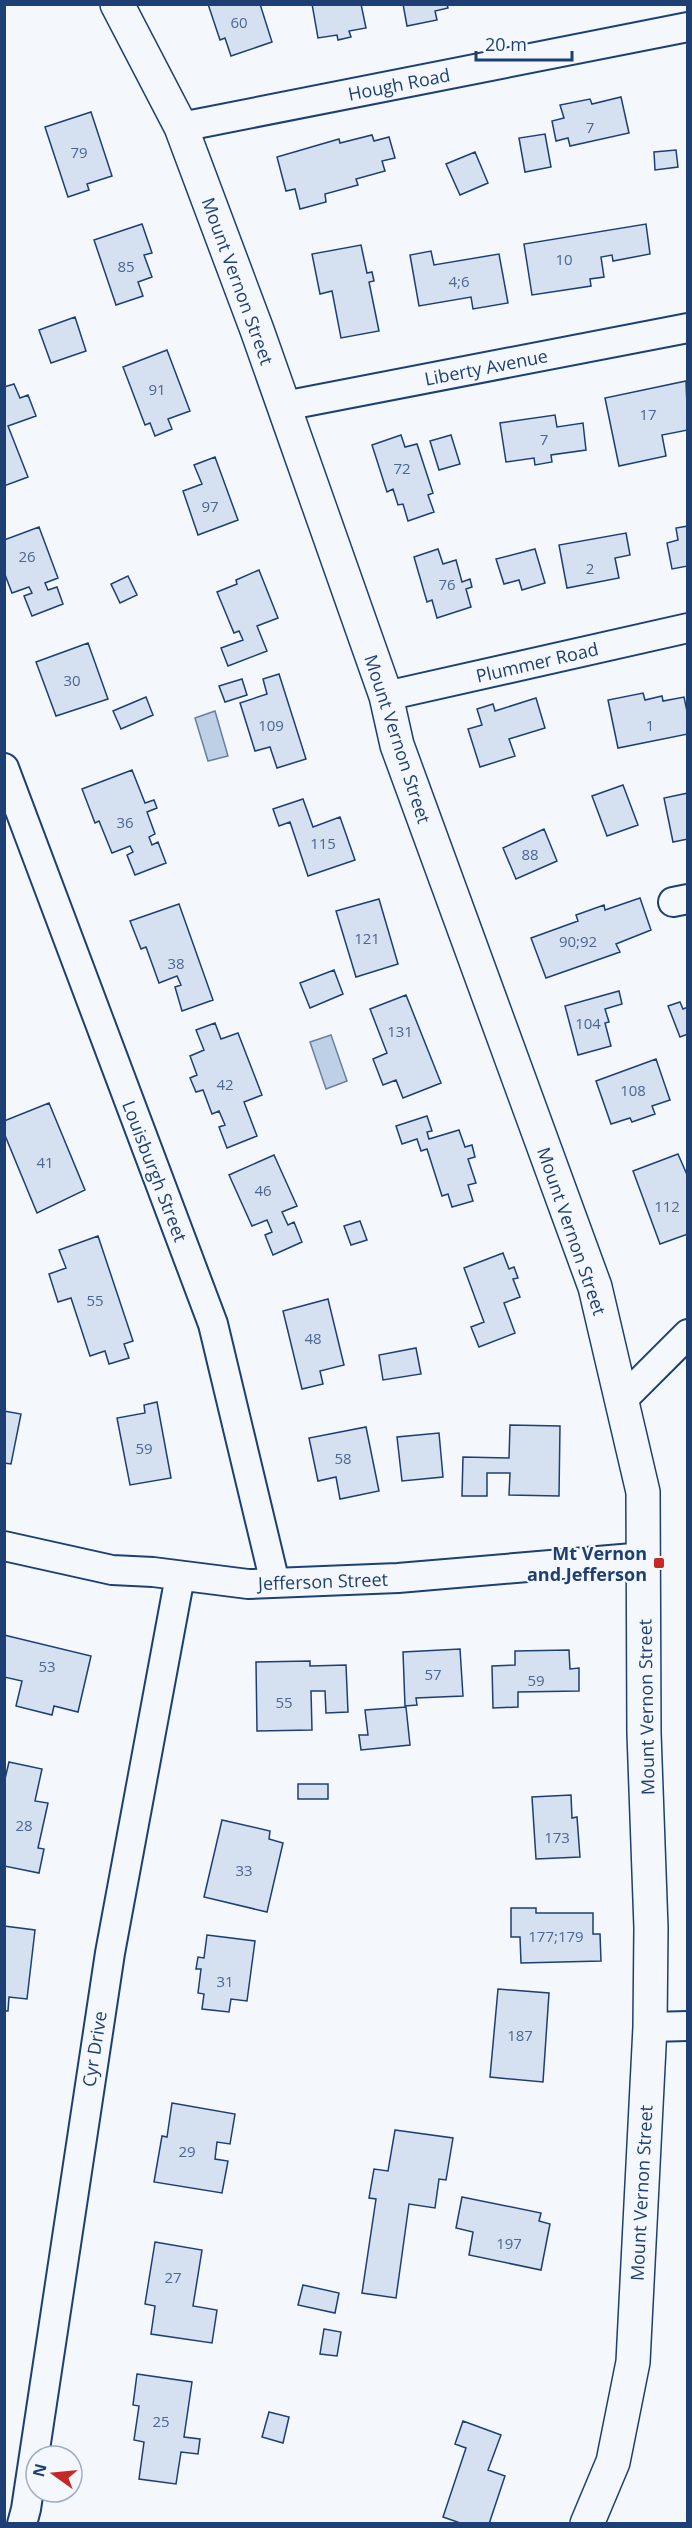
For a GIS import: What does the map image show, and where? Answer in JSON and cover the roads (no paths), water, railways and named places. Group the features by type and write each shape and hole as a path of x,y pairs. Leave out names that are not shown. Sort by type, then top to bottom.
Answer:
{"main road":[{"name":"Mount Vernon Street","path":"117,4 181,127 284,406 386,696 397,745 594,1287 623,1399 643,1492 644,1733 651,1928 650,2027 633,2362 613,2462 587,2523"}],"street":[{"name":"Hough Road","path":"181,127 687,27"},
{"name":"Liberty Avenue","path":"284,406 687,328"},
{"name":"Plummer Road","path":"386,696 687,628"},
{"name":"Louisburgh Street","path":"4,768 213,1324 275,1583"},
{"path":"623,1399 687,1334"},
{"name":"Jefferson Street","path":"4,1546 112,1570 248,1584 398,1578 645,1557"},
{"name":"Cyr Drive","path":"22,2523 26,2509 110,1953 180,1576"},
{"path":"650,2027 687,2026"}],"water":[{"path":"215,711 228,756 208,761 195,718"},
{"path":"331,1035 347,1081 326,1089 310,1042"}],"place":[{"name":"Mt Vernon and Jefferson","path":"659,1563"}]}
